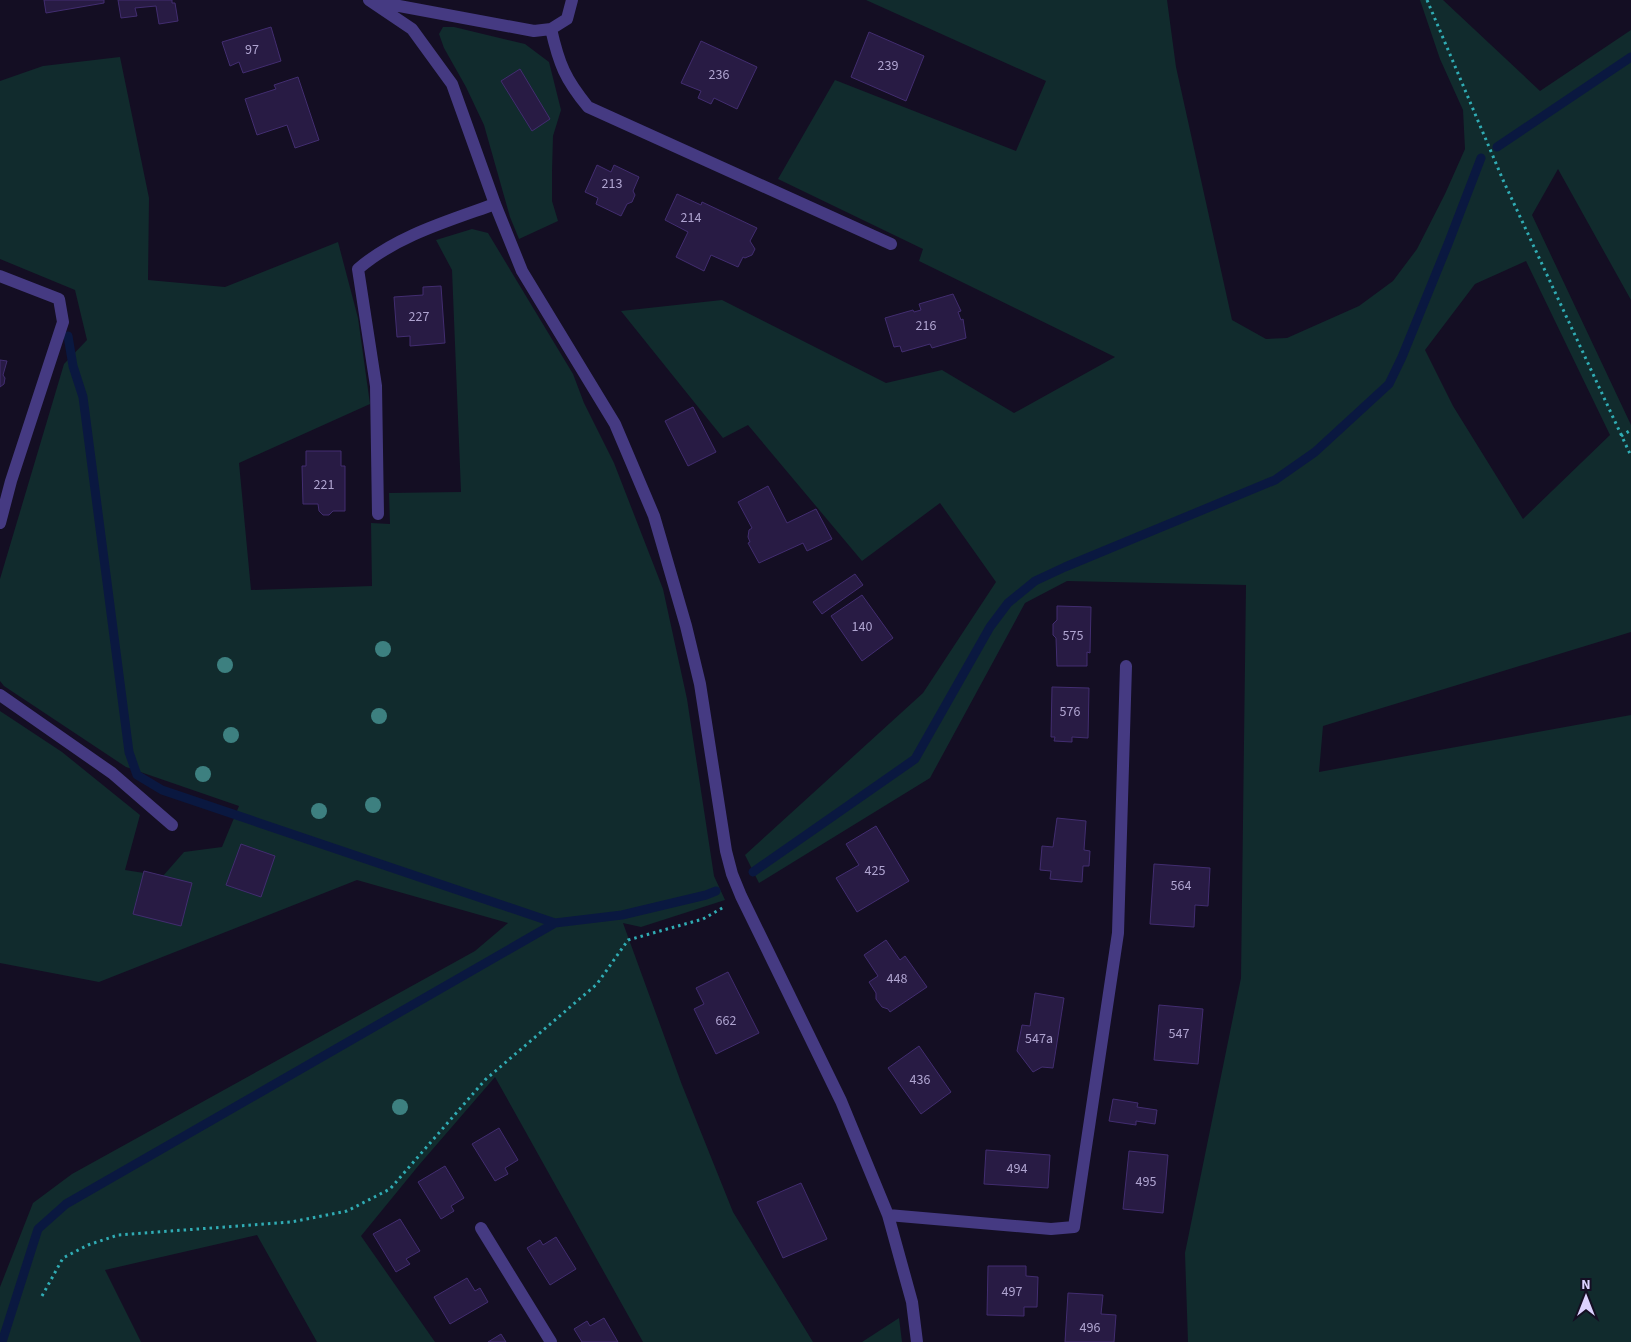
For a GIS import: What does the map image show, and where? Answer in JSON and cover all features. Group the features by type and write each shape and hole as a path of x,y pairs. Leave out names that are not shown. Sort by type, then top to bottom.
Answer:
{"street":[{"path":"371,1 534,31 551,29 567,19 572,0"},
{"path":"371,1 412,29 452,84 495,204 522,271 615,424 654,516 686,626 700,684 726,851 732,874 841,1101 888,1215 912,1302 917,1342"},
{"path":"551,29 559,62 573,88 588,107 891,244"},
{"path":"378,514 376,386 358,269 372,257 418,233 495,204"},
{"path":"0,276 59,298 63,322 11,481 0,523"},
{"path":"888,1215 1052,1229 1074,1227 1118,933 1126,666"},
{"path":"0,695 112,773 172,826"},
{"path":"481,1228 551,1342"}],"path":[{"path":"1427,0 1503,180 1631,456"},
{"path":"1621,436 1631,430"},
{"path":"42,1296 62,1258 118,1235 291,1222 347,1211 390,1189 485,1080 597,984 628,940 703,919 741,896"}],"green space":[{"path":"866,0 1167,0 1176,67 1232,320 1266,339 1287,338 1359,306 1393,281 1417,249 1465,149 1463,110 1440,59 1420,0 1443,0 1540,91 1631,30 1631,300 1558,169 1532,215 1631,425 1631,632 1323,726 1319,772 1631,715 1631,1342 1188,1342 1185,1253 1241,978 1246,585 1067,581 1025,603 930,778 759,883 745,855 923,693 996,582 940,503 862,561 748,425 723,438 621,311 722,300 886,383 942,370 1014,413 1115,357 919,261 923,249 778,179 835,80 1016,151 1046,81","holes":["1526,261 1610,435 1523,519 1453,406 1425,350 1475,284"]},
{"path":"443,27 454,27 525,44 549,62 561,110 553,136 552,171 552,201 558,221 519,239 510,217 484,125 466,87 444,48 439,34"},
{"path":"120,57 149,198 148,280 225,287 338,242 358,318 370,404 239,463 251,590 372,586 371,523 390,524 389,493 461,492 452,270 436,240 472,229 488,233 573,374 584,403 614,463 663,589 687,699 714,876 725,900 641,927 623,923 682,1085 733,1212 813,1342 643,1342 495,1077 361,1236 435,1342 317,1342 257,1235 105,1270 141,1342 0,1342 0,1287 33,1203 72,1174 475,951 508,923 357,880 99,982 0,963 0,711 62,752 140,815 125,870 163,876 184,852 222,847 239,806 126,767 4,686 0,681 0,579 64,364 87,340 75,290 0,259 0,81 43,66"},
{"path":"899,1318 902,1342 862,1342"}],"building":[{"path":"44,0 104,0 104,3 46,13"},
{"path":"118,0 172,0 172,3 175,3 178,21 159,24 156,6 135,8 137,16 121,18"},
{"path":"271,27 281,61 243,73 239,62 230,66 222,42"},
{"path":"869,32 924,56 906,101 851,77"},
{"path":"701,41 757,67 737,109 714,98 711,104 698,98 701,91 681,83"},
{"path":"520,69 550,119 532,131 501,81"},
{"path":"298,77 319,140 295,148 287,125 257,135 245,99 276,89 274,85"},
{"path":"597,165 611,172 614,165 639,177 633,191 635,195 632,202 627,204 621,216 596,204 598,198 585,192"},
{"path":"677,194 701,205 702,202 757,228 750,241 755,249 752,255 743,257 738,267 711,255 704,271 676,257 688,232 665,220"},
{"path":"441,286 445,343 410,346 410,336 397,337 394,297 423,295 423,287"},
{"path":"953,294 961,311 958,312 961,320 963,319 966,338 932,348 930,344 902,352 900,346 894,347 885,318 913,310 914,312 921,310 919,304"},
{"path":"0,360 7,361 3,375 5,378 4,384 0,387"},
{"path":"693,407 716,452 688,466 665,421"},
{"path":"306,451 341,451 341,466 345,466 345,511 333,511 329,515 323,515 319,511 318,504 303,504 302,466 306,466"},
{"path":"768,486 787,523 816,509 832,539 807,551 803,543 759,563 748,543 750,542 748,537 749,530 752,528 738,502"},
{"path":"855,574 863,585 822,614 813,602"},
{"path":"862,595 893,638 862,661 831,616"},
{"path":"1057,606 1091,607 1090,653 1087,652 1087,666 1057,666 1056,638 1053,635 1053,624 1057,620"},
{"path":"1052,687 1089,688 1088,738 1072,737 1072,742 1054,741 1055,737 1051,737"},
{"path":"1057,818 1086,821 1084,850 1090,851 1089,866 1083,866 1082,882 1050,879 1051,871 1040,870 1042,846 1053,847"},
{"path":"876,826 909,881 857,912 836,878 859,865 846,844"},
{"path":"241,844 275,856 261,897 226,885"},
{"path":"1154,864 1210,868 1208,906 1195,905 1194,927 1150,924"},
{"path":"144,871 192,883 181,926 133,914"},
{"path":"886,940 900,960 905,956 927,987 890,1012 882,1007 876,999 876,993 869,982 878,976 864,955"},
{"path":"728,972 759,1033 716,1054 694,1009 704,1004 696,988"},
{"path":"1035,993 1064,998 1053,1068 1042,1067 1033,1072 1017,1051 1022,1025 1030,1026"},
{"path":"1159,1005 1203,1009 1198,1064 1154,1060"},
{"path":"919,1046 951,1092 921,1114 888,1068"},
{"path":"1113,1099 1138,1103 1137,1107 1157,1110 1155,1124 1136,1121 1136,1125 1109,1121"},
{"path":"499,1128 518,1160 505,1168 508,1174 495,1181 472,1144"},
{"path":"986,1150 1050,1155 1048,1188 984,1184"},
{"path":"1129,1151 1168,1155 1163,1213 1123,1209"},
{"path":"445,1166 464,1198 451,1206 454,1211 441,1219 418,1182"},
{"path":"801,1183 827,1239 783,1258 757,1202"},
{"path":"400,1219 420,1251 406,1259 410,1264 396,1272 373,1234"},
{"path":"556,1237 576,1269 550,1285 527,1248 540,1240 543,1245"},
{"path":"988,1266 1026,1266 1026,1276 1038,1277 1037,1307 1024,1307 1024,1316 987,1315"},
{"path":"467,1278 475,1291 480,1288 488,1302 450,1324 434,1297"},
{"path":"1068,1293 1103,1295 1101,1314 1116,1315 1114,1342 1065,1342"},
{"path":"604,1318 618,1342 582,1342 574,1329 587,1321 590,1326"},
{"path":"501,1334 506,1342 488,1342"}],"waterway":[{"path":"1497,147 1631,57"},
{"path":"753,872 915,759 990,627 1008,603 1035,581 1275,480 1315,452 1389,384 1402,357 1481,158"},
{"path":"68,336 73,366 83,397 129,752 137,775 162,790 555,923 622,915 716,891"},
{"path":"2,1342 38,1229 66,1204 555,923"}]}
